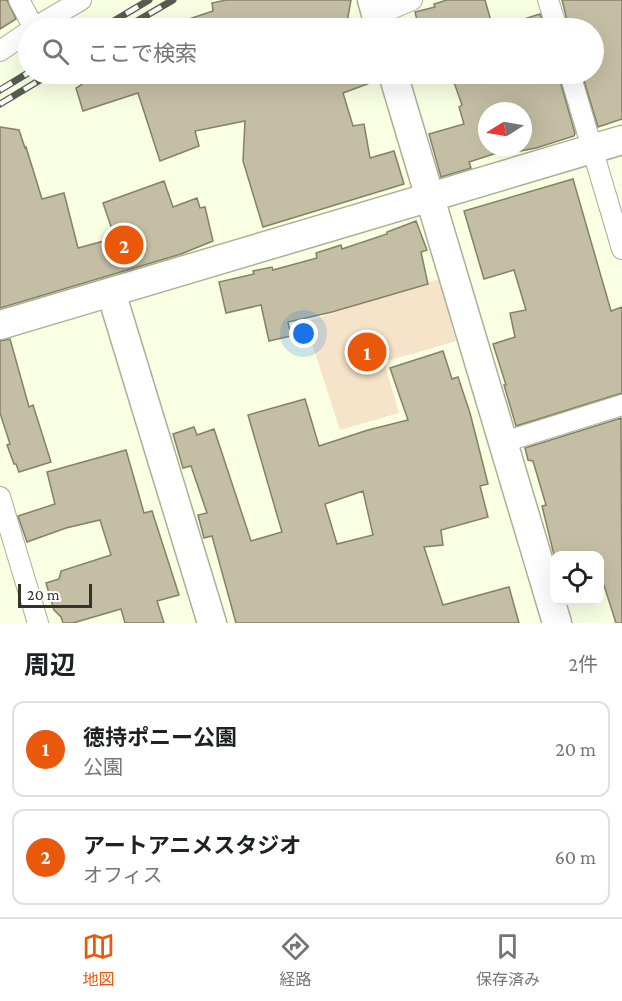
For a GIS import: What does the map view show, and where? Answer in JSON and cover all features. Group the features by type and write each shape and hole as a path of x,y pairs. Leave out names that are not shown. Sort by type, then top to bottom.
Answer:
{"street":[{"path":"19,0 29,18"},
{"path":"51,18 81,0"},
{"path":"376,15 412,0"},
{"path":"548,0 554,18"},
{"path":"0,51 18,39"},
{"path":"396,84 557,623"},
{"path":"573,84 622,249"},
{"path":"0,325 622,140"},
{"path":"111,292 212,623"},
{"path":"504,442 622,405"},
{"path":"0,497 38,623"}],"shaded area":[{"path":"439,279 456,341 384,362 399,413 340,430 305,322"}],"building":[{"path":"0,0 7,0 16,19 0,29"},
{"path":"226,0 351,0 348,18 192,18 213,11 212,3"},
{"path":"447,0 485,0 490,18 416,18 415,12 435,7 434,4"},
{"path":"562,0 622,0 622,119 598,127 585,84 604,84 604,18 566,18"},
{"path":"540,14 541,18 527,18"},
{"path":"82,84 367,84 343,93 353,126 364,124 370,158 394,151 404,184 263,227 243,161 245,121 195,131 199,146 160,161 138,93 83,111 76,88"},
{"path":"455,84 561,84 575,133 574,136 532,149 532,102 478,102 478,156 487,156 469,162 471,168 441,177 429,134 464,124 459,107 462,105"},
{"path":"0,127 19,130 42,199 64,193 78,248 115,238 103,203 164,181 173,207 197,198 200,208 205,207 213,241 181,254 0,308"},
{"path":"573,179 611,311 622,307 622,393 516,426 493,344 515,337 510,313 526,310 514,270 484,279 464,211"},
{"path":"416,221 427,250 421,252 428,284 332,312 288,322 291,336 269,341 261,305 226,313 219,282 254,274 253,271 272,267 273,270 317,258 316,253 341,245 342,249 387,234 387,232"},
{"path":"10,339 29,407 33,405 51,462 19,472 7,445 10,444 0,413 0,341"},
{"path":"443,351 452,379 458,377 470,413 488,484 480,486 488,517 441,530 443,545 424,547 443,605 509,587 519,623 236,623 212,536 204,538 198,515 207,513 191,466 183,468 173,434 194,427 197,435 214,429 251,541 282,532 248,415 305,399 319,446 408,420 390,368","holes":["363,491 373,535 337,544 325,504"]},
{"path":"621,418 622,623 616,623 604,586 604,551 553,551 542,506 546,505 533,461 528,460 525,448"},
{"path":"126,450 144,513 152,511 179,595 157,601 164,623 125,623 121,609 73,623 63,623 54,610 46,583 59,579 61,571 111,555 100,520 66,528 27,542 18,516 55,504 47,472"}],"railway":[{"path":"119,18 149,0"},
{"path":"142,18 173,0"},
{"path":"0,90 18,79"},
{"path":"0,104 33,84"}],"place":[{"name":"アートアニメスタジオ","path":"124,245"},
{"name":"徳持ポニー公園","path":"367,352"}]}
